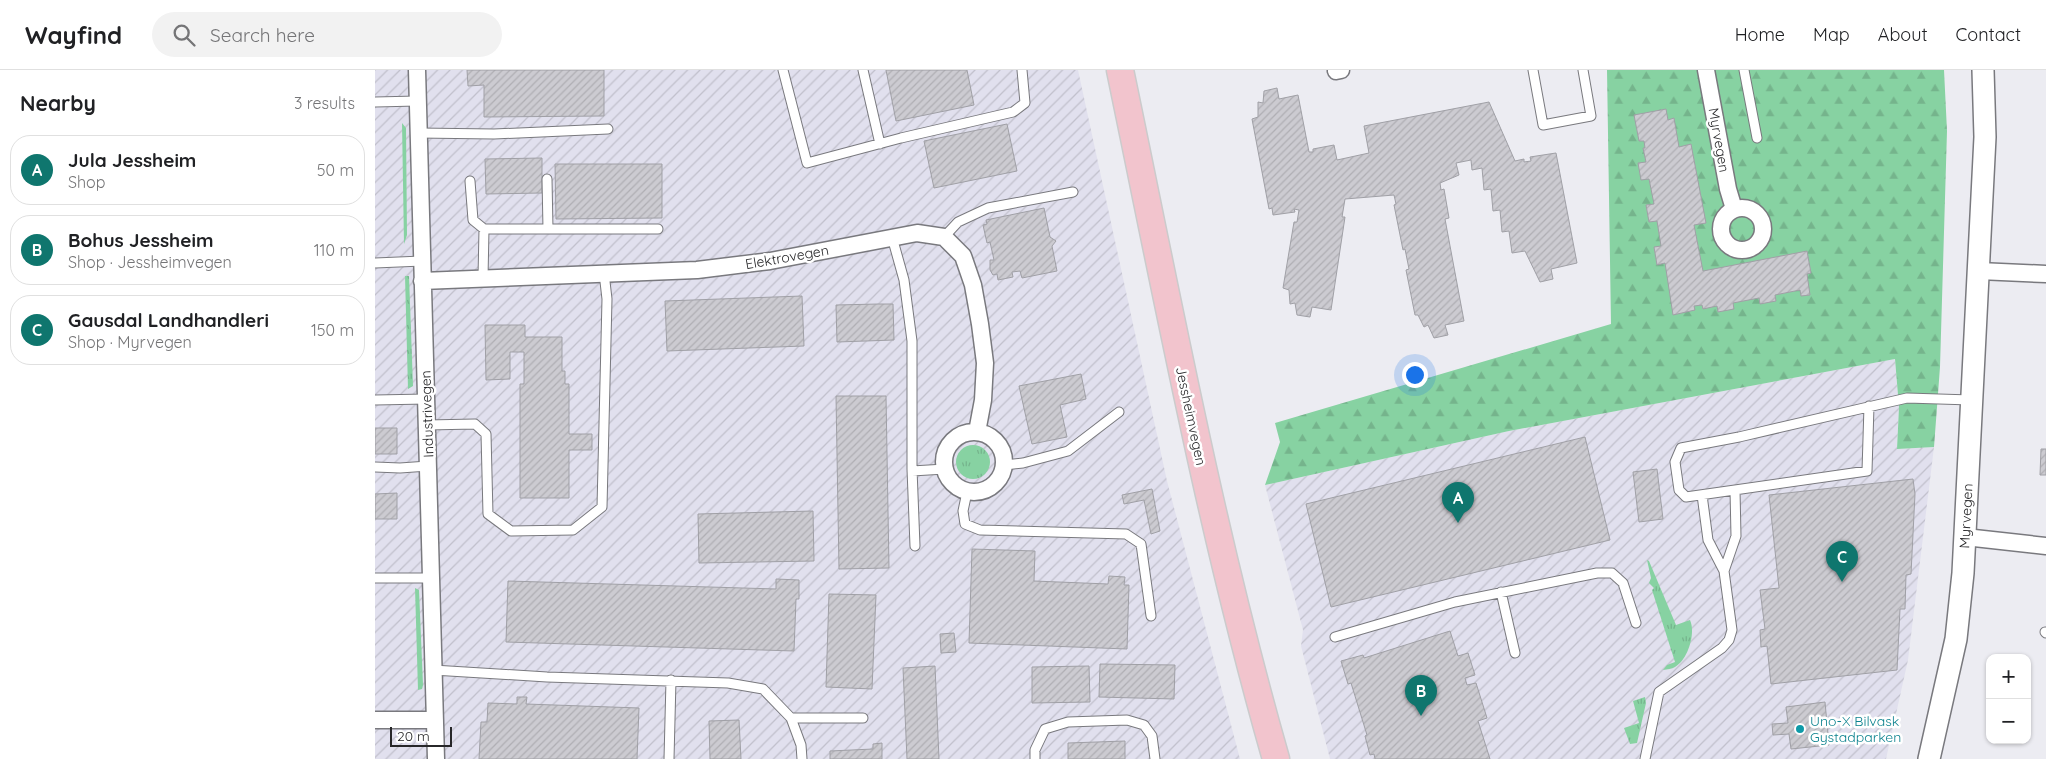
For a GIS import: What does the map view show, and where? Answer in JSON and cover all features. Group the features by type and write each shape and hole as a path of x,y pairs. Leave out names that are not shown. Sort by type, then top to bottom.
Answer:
{"main road":[{"name":"Jessheimvegen","path":"1120,70 1206,488 1240,631 1276,759"}],"street":[{"name":"Industrivegen","path":"417,70 435,759"},
{"name":"Myrvegen","path":"1706,70 1728,189 1734,209"},
{"name":"Myrvegen","path":"1929,759 1956,639 1961,600 1973,400 1985,137 1983,70"},
{"name":"Elektrovegen","path":"422,281 697,270 726,267 917,233 943,237"},
{"path":"943,237 963,256 973,285 980,324 985,362 983,400 977,432"},
{"path":"1979,271 2046,274"},
{"path":"977,432 986,434 994,439 1001,447 1005,465 1002,476 996,484 987,490 977,493 957,488 950,481 943,462 945,452 950,443 962,434 977,432"},
{"path":"1965,537 2046,546"},
{"path":"375,720 435,720"}],"lane":[{"path":"783,70 807,163 1013,112 1025,103 1022,70"},
{"path":"863,70 880,144"},
{"path":"1533,70 1543,125 1591,116 1583,70"},
{"path":"1744,70 1757,138"},
{"path":"375,102 417,101"},
{"path":"418,133 494,134 608,128"},
{"path":"547,179 548,229"},
{"path":"470,181 473,220 484,229 658,229"},
{"path":"943,237 958,222 988,208 1073,192"},
{"path":"483,278 484,229"},
{"path":"892,237 904,280 912,341 912,471 915,546"},
{"path":"375,263 422,262"},
{"path":"427,425 475,424 486,434 488,514 511,531 573,530 602,507 607,300 604,273"},
{"path":"1869,406 1867,471 1686,497 1679,490 1675,462 1681,448 1739,437 1869,406 1907,398 1973,400"},
{"path":"375,400 426,399"},
{"path":"1005,465 1023,463 1068,450 1119,412"},
{"path":"375,467 428,466"},
{"path":"912,471 945,469"},
{"path":"1724,571 1736,536 1735,490"},
{"path":"967,492 963,512 965,524 979,530 1126,534 1141,544 1151,616"},
{"path":"1645,759 1659,692 1709,659 1722,648 1729,640 1732,630 1724,571 1708,540 1702,495"},
{"path":"1335,637 1455,602 1597,573 1612,573 1623,583 1636,623"},
{"path":"375,578 431,578"},
{"path":"1501,592 1515,653"},
{"path":"433,670 547,677 728,683 763,689 791,718 801,744 801,759"},
{"path":"669,759 671,680"},
{"path":"791,718 863,718"},
{"path":"1035,759 1035,750 1045,729 1068,722 1127,720 1144,725 1152,736 1155,759"}],"shaded area":[{"path":"375,70 1078,70 1167,481 1240,759 375,759"},
{"path":"1895,359 1899,407 1897,449 1934,447 1908,660 1886,759 1330,759 1301,646 1303,630 1265,485 1509,431"}],"green space":[{"path":"1607,70 1944,70 1947,131 1940,367 1934,447 1897,449 1899,407 1895,359 1509,431 1265,485 1280,442 1275,423 1611,324"},
{"path":"402,123 406,128 407,235 404,244"},
{"path":"405,276 409,276 413,386 408,389"},
{"path":"973,445 985,450 990,462 985,474 973,479 961,474 956,462 961,450"},
{"path":"1647,560 1676,625 1690,620 1692,625 1690,646 1684,659 1680,664 1671,669 1663,670 1667,665 1675,662 1652,590 1654,588 1649,583 1651,578"},
{"path":"415,588 419,590 423,685 422,689 418,690"},
{"path":"1645,697 1646,703 1637,743 1630,744 1624,728 1639,723 1633,701"}],"building":[{"path":"467,70 604,70 604,116 484,117 484,85 468,86"},
{"path":"886,70 967,70 974,105 896,121"},
{"path":"1277,88 1279,99 1298,95 1309,152 1313,152 1313,149 1334,145 1337,160 1369,153 1364,126 1489,102 1515,161 1524,159 1524,162 1531,161 1530,157 1556,153 1577,263 1551,269 1553,279 1540,282 1525,251 1512,253 1509,231 1502,232 1500,210 1493,211 1491,189 1484,190 1482,168 1472,170 1471,160 1456,163 1459,175 1440,183 1441,190 1444,189 1449,218 1445,219 1464,321 1445,325 1448,335 1434,338 1428,325 1424,327 1418,315 1415,315 1406,270 1409,269 1405,249 1403,250 1394,205 1396,204 1394,195 1345,199 1342,217 1345,217 1331,310 1312,307 1310,317 1297,315 1295,303 1290,304 1289,290 1283,288 1294,222 1297,222 1299,210 1294,209 1295,212 1273,215 1272,208 1269,209 1252,119 1258,117 1258,102 1263,103 1264,91"},
{"path":"1666,109 1668,120 1674,118 1679,147 1691,144 1706,223 1694,225 1703,271 1807,251 1811,273 1807,274 1810,295 1801,296 1800,290 1775,295 1776,301 1760,304 1759,298 1733,303 1734,309 1718,312 1717,306 1703,309 1702,305 1694,306 1695,310 1673,315 1665,263 1657,265 1654,247 1661,246 1657,221 1649,222 1646,205 1654,204 1649,179 1641,180 1638,163 1646,162 1643,148 1645,148 1644,141 1639,141 1634,115"},
{"path":"1007,124 1017,171 934,188 924,141"},
{"path":"542,158 542,193 486,194 485,159"},
{"path":"555,164 662,164 662,218 556,219"},
{"path":"1044,208 1050,237 1056,241 1052,246 1057,271 1022,278 1020,271 1012,272 1013,277 998,280 997,274 993,275 990,270 990,260 994,260 990,242 987,243 983,225 987,224 986,220"},
{"path":"802,296 804,346 667,351 665,301"},
{"path":"893,304 894,340 837,342 836,305"},
{"path":"485,325 525,325 525,337 562,337 562,371 565,371 565,384 569,384 569,434 592,434 592,450 569,450 569,498 520,498 520,384 524,384 524,352 510,352 510,379 486,380"},
{"path":"1081,374 1086,399 1060,405 1067,437 1032,444 1019,386"},
{"path":"836,396 886,396 889,568 839,569"},
{"path":"375,428 397,428 397,454 375,454"},
{"path":"1585,437 1610,540 1331,607 1306,504"},
{"path":"2041,449 2046,449 2046,475 2040,475"},
{"path":"1657,469 1663,519 1639,522 1633,472"},
{"path":"1913,479 1915,494 1911,574 1906,575 1905,609 1900,609 1897,670 1771,684 1767,646 1761,647 1760,630 1765,629 1760,590 1779,588 1769,495"},
{"path":"1152,489 1160,531 1151,534 1144,500 1124,504 1122,495"},
{"path":"397,493 397,519 375,519 375,494"},
{"path":"813,511 814,561 699,563 698,514"},
{"path":"972,549 1035,551 1034,581 1108,584 1109,576 1125,577 1124,585 1129,585 1127,649 969,643"},
{"path":"776,579 799,580 799,599 796,599 794,651 506,642 508,581 776,589"},
{"path":"829,594 876,595 872,689 826,687"},
{"path":"1450,631 1458,656 1468,653 1475,675 1465,678 1467,685 1476,683 1487,718 1478,721 1490,759 1375,759 1374,754 1370,755 1365,736 1367,735 1351,683 1348,684 1341,661 1363,655 1364,658"},
{"path":"954,633 956,652 941,653 940,634"},
{"path":"1100,664 1175,665 1174,699 1099,697"},
{"path":"935,666 939,759 907,759 903,668"},
{"path":"1089,666 1090,702 1032,703 1032,667"},
{"path":"517,697 527,697 526,704 639,708 637,759 479,759 481,722 487,722 488,703 517,704"},
{"name":"Uno-X Bilvask Gystadparken","path":"1825,702 1829,745 1791,749 1789,734 1773,735 1772,724 1788,723 1786,707"},
{"path":"739,720 741,759 710,759 709,721"},
{"path":"1125,741 1125,759 1068,759 1068,743"},
{"path":"882,743 882,759 830,759 830,751 873,749 873,744"}],"place":[{"name":"Jula Jessheim","path":"1458,523"},
{"name":"Gausdal Landhandleri","path":"1842,582"},
{"name":"Bohus Jessheim","path":"1421,716"},
{"name":"Uno-X Bilvask Gystadparken","path":"1800,729"}]}
